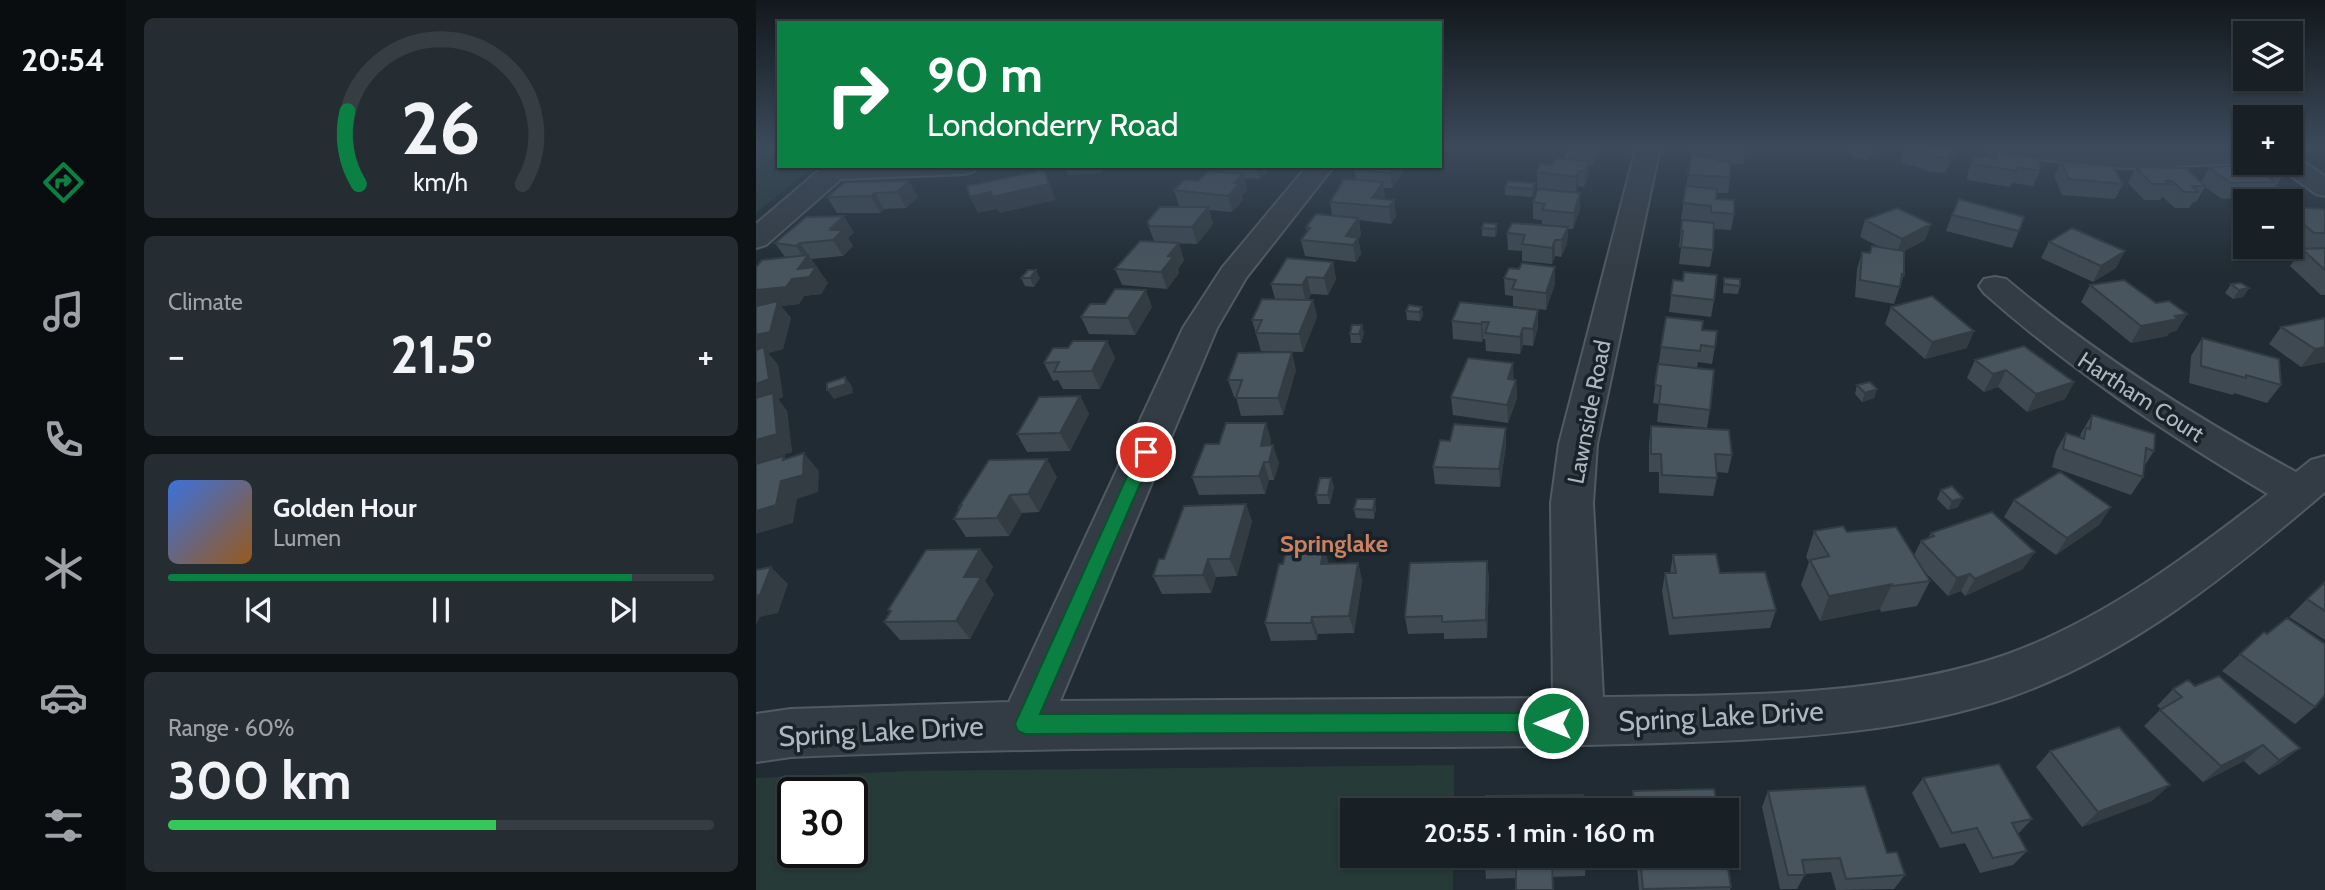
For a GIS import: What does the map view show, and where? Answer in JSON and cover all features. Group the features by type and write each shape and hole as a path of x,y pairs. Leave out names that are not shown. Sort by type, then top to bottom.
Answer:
{"street":[{"path":"756,239 813,190"},
{"path":"1025,724 1200,328 1233,275 1302,190"},
{"name":"Lawnside Road","path":"1579,723 1572,503 1578,444 1637,190"},
{"name":"Hartham Court","path":"1995,286 2042,329 2126,390 2204,439 2312,481"},
{"name":"Spring Lake Drive","path":"756,738 791,733 1025,724 1579,723 1803,714 1911,700 2008,676 2085,644 2156,600 2312,481"}],"green space":[{"path":"756,190 785,190 756,213"},
{"path":"1454,765 1454,798 1340,798 1340,868 1453,868 1453,890 756,890 756,778 777,777 777,868 868,868 868,777 778,777 908,771"}],"building":[{"path":"836,190 900,190 871,196 827,197"},
{"path":"968,190 1025,190 992,197 991,192 970,197"},
{"path":"1174,190 1234,190 1228,196"},
{"path":"1338,190 1378,190 1372,198 1394,200 1389,207 1330,202"},
{"path":"1538,190 1580,193 1574,213 1542,210 1545,204 1533,202"},
{"path":"1685,190 1717,190 1716,199 1734,200 1734,214 1711,212 1711,206 1683,203"},
{"path":"2181,190 2198,192 2184,192"},
{"path":"1959,199 2024,217 2019,231 1952,215"},
{"path":"1160,207 1208,207 1192,227 1150,226 1147,222"},
{"path":"1897,208 1931,224 1902,239 1865,220"},
{"path":"2303,208 2325,210 2325,233 2314,233 2303,223"},
{"path":"1316,214 1358,218 1346,236 1358,238 1353,245 1301,240 1310,228 1306,227"},
{"path":"844,216 831,228 843,230 833,240 800,243 796,246 775,243 806,217"},
{"path":"1682,220 1714,223 1713,250 1681,247"},
{"path":"1484,223 1497,224 1495,229 1482,228"},
{"path":"1512,223 1568,227 1562,240 1555,240 1552,248 1522,244 1525,235 1507,233"},
{"path":"2072,228 2125,251 2101,266 2049,242"},
{"path":"1140,241 1179,243 1168,256 1173,257 1161,272 1115,269"},
{"path":"1872,246 1904,251 1904,275 1902,274 1900,287 1860,280 1862,252 1870,253"},
{"path":"2325,248 2325,270 2303,250"},
{"path":"808,255 798,269 816,267 809,277 792,279 786,287 756,290 756,267 762,260"},
{"path":"1287,258 1333,262 1324,278 1307,277 1302,285 1271,284"},
{"path":"1522,263 1555,267 1546,293 1512,289 1516,280 1504,278 1509,268 1519,269"},
{"path":"1028,270 1036,270 1030,278 1021,278"},
{"path":"1684,272 1717,275 1714,300 1671,295 1673,280 1683,281"},
{"path":"1724,278 1740,279 1740,286 1724,284"},
{"path":"2124,280 2156,303 2169,301 2187,314 2175,316 2178,319 2141,326 2090,285"},
{"path":"2241,283 2249,288 2239,290 2231,284"},
{"path":"1115,289 1146,290 1128,318 1081,317 1090,304 1105,304"},
{"path":"1932,296 1974,331 1932,342 1891,307"},
{"path":"1262,299 1313,300 1299,334 1256,333 1262,320 1252,320"},
{"path":"778,301 770,332 756,335 756,306"},
{"path":"1460,302 1538,310 1533,329 1523,328 1520,337 1485,333 1489,322 1481,324 1452,321"},
{"path":"1409,305 1422,307 1419,312 1406,311"},
{"path":"1666,317 1703,321 1702,330 1717,331 1715,347 1701,345 1700,351 1661,347"},
{"path":"2325,318 2325,347 2315,349 2281,327"},
{"path":"1352,325 1362,325 1359,334 1350,334"},
{"path":"2202,338 2279,359 2281,385 2201,366"},
{"path":"1073,341 1107,341 1092,371 1054,372 1059,362 1044,363 1053,348 1068,348"},
{"path":"2024,346 2074,382 2036,394 2006,370 1993,374 1975,360"},
{"path":"764,347 769,379 756,384 756,350"},
{"path":"1292,352 1278,398 1236,398 1242,380 1228,380 1238,353"},
{"path":"1468,358 1513,363 1508,379 1516,380 1507,405 1451,397"},
{"path":"1658,364 1714,370 1710,410 1659,404 1661,386 1655,385"},
{"path":"845,377 846,384 827,390 827,383"},
{"path":"1870,382 1877,389 1865,393 1857,385"},
{"path":"773,393 777,434 756,440 756,398"},
{"path":"1080,396 1060,433 1017,434 1039,397"},
{"path":"2092,415 2155,434 2154,451 2146,448 2143,477 2063,449 2066,433 2084,439 2086,428 2090,429"},
{"path":"1226,423 1266,423 1261,446 1273,445 1269,462 1264,462 1259,476 1192,477 1205,444 1219,444"},
{"path":"1454,424 1506,428 1499,469 1433,467 1440,440 1450,441"},
{"path":"1651,426 1729,430 1732,455 1715,454 1717,478 1662,475 1661,454 1651,454"},
{"path":"804,453 803,475 781,481 776,505 756,511 756,464 784,456 783,460"},
{"path":"1047,459 1028,494 1010,495 997,518 954,519 989,460"},
{"path":"2060,472 2111,507 2067,538 2014,500"},
{"path":"1320,478 1331,478 1328,495 1316,495"},
{"path":"1952,486 1963,498 1952,501 1941,490"},
{"path":"1357,499 1375,499 1373,510 1354,509"},
{"path":"1246,504 1230,559 1208,559 1203,575 1153,576 1159,559 1164,559 1184,506"},
{"path":"1992,512 2035,552 1975,579 1970,574 1957,578 1921,541 1934,536 1931,533"},
{"path":"1843,526 1847,532 1896,527 1930,581 1892,584 1829,596 1810,560 1829,556 1814,531"},
{"path":"1287,546 1324,546 1321,564 1358,563 1349,616 1312,617 1311,623 1265,623 1279,564 1283,564"},
{"path":"980,549 964,577 981,577 956,621 884,622 891,611 888,610 926,550"},
{"path":"1716,554 1720,573 1765,572 1776,610 1673,618 1665,573 1676,573 1673,555"},
{"path":"1487,561 1486,620 1442,622 1442,616 1405,617 1410,563"},
{"path":"771,567 760,595 756,596 756,570"},
{"path":"2325,582 2325,611 2307,599"},
{"path":"2287,618 2325,644 2325,695 2315,707 2240,654 2264,632 2267,634"},
{"path":"2219,676 2300,748 2279,760 2263,745 2221,766 2160,710 2182,697 2173,689 2188,680 2195,686"},
{"path":"2119,727 2170,785 2098,812 2050,751"},
{"path":"1999,764 2032,819 2012,823 2027,851 1993,858 1977,828 1952,833 1923,778"},
{"path":"1865,786 1887,853 1897,852 1905,875 1846,879 1840,858 1802,860 1805,875 1788,875 1768,791"},
{"path":"1714,789 1716,798 1634,798 1633,791"},
{"path":"1583,795 1583,798 1486,798"},
{"path":"1516,868 1552,868 1553,890 1516,890"},
{"path":"1641,868 1728,868 1731,887 1643,889"}],"district":[{"name":"Springlake","path":"1334,543"}],"route":[{"path":"1146,452 1025,724 1553,723"}]}
